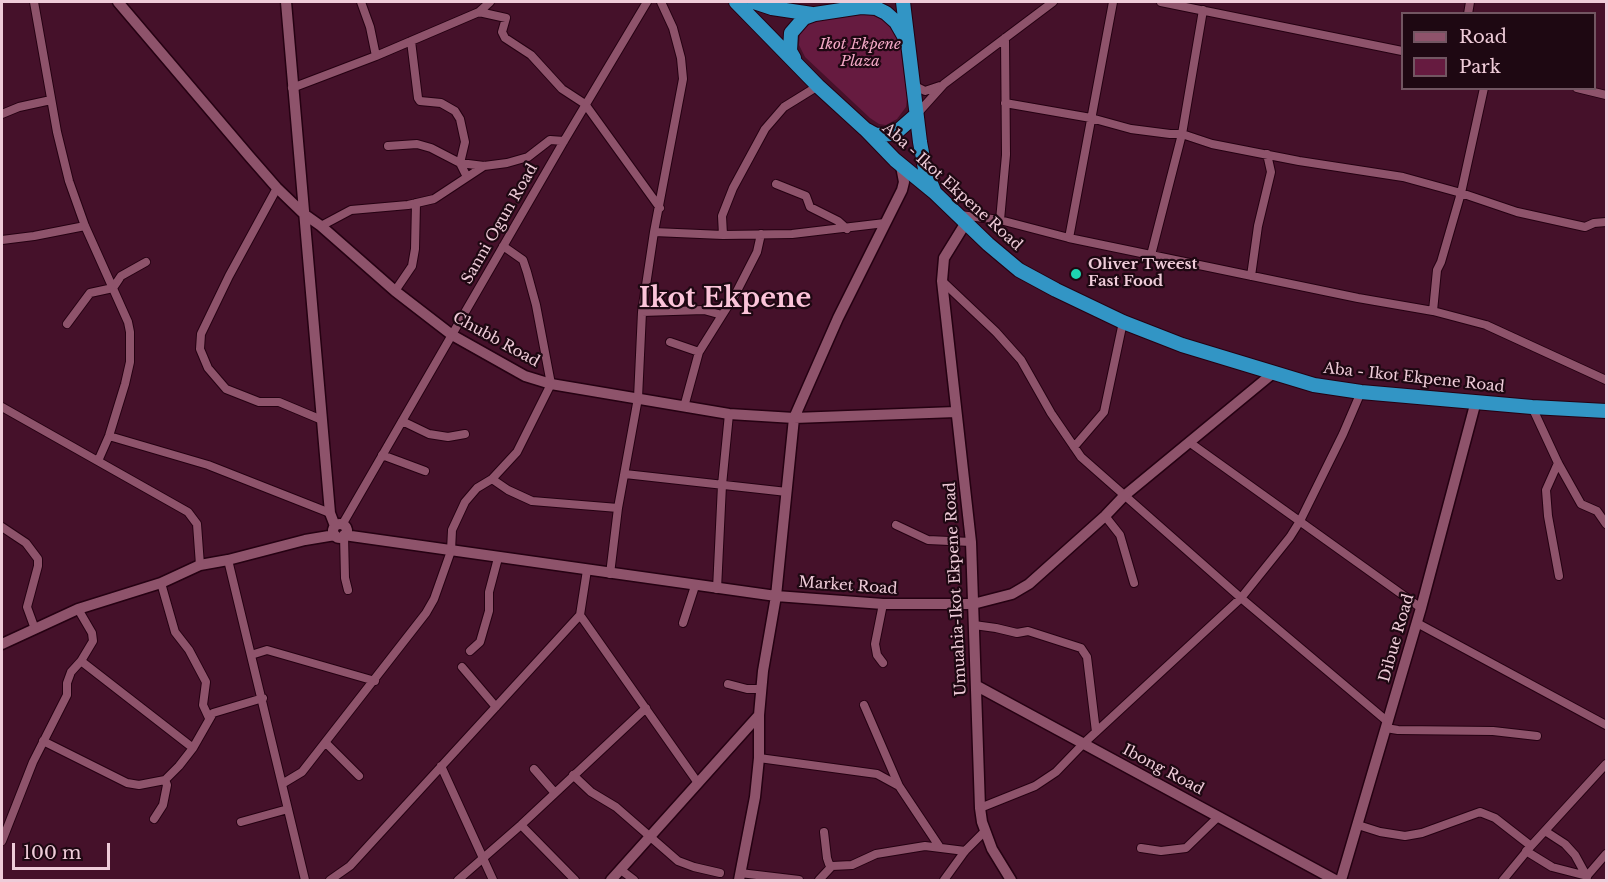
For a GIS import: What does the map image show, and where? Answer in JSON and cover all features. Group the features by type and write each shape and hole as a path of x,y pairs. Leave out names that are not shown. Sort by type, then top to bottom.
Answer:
{"highway":[{"name":"Aba - Ikot Ekpene Road","path":"736,2 901,166 934,192 1019,270 1123,322 1182,345 1314,385 1361,392 1606,411"},
{"path":"754,2 772,8 815,14"},
{"path":"796,62 790,51 791,33 804,18 864,2"},
{"path":"903,2 916,115 925,169 934,192"},
{"path":"848,8 876,8 886,13 903,32 908,47"},
{"path":"865,129 876,135 892,134 916,115"}],"main road":[{"name":"Chubb Road","path":"118,2 277,188 304,214 321,226 395,291 452,335 525,376 551,384 729,414 794,418 957,412"},
{"path":"286,2 330,513 339,530"},
{"path":"740,877 755,797 759,758 761,689 776,596 794,418 838,318 902,190 904,182 901,166"},
{"name":"Umuahia-Ikot Ekpene Road","path":"962,219 944,258 942,281 971,542 980,808 985,831 998,861 1011,880"},
{"name":"Market Road","path":"3,642 78,609 161,583 200,565 228,560 339,530 451,551 776,596 883,604 973,604 1012,594 1029,584 1124,496 1272,374"},
{"name":"Dibue Road","path":"1341,880 1417,623 1476,401"},
{"name":"Ibong Road","path":"977,686 1335,880"},
{"path":"610,880 759,715"}],"street":[{"path":"34,2 51,100 69,181 85,226 128,322 131,343 125,384 109,436 98,461"},
{"path":"361,2 370,27 376,57"},
{"path":"292,88 376,57 479,12 490,2"},
{"name":"Sanni Ogun Road","path":"339,530 585,104 647,2"},
{"path":"610,574 618,508 639,398 642,312 654,232 683,79 676,38 661,2"},
{"path":"916,115 944,84 1053,2"},
{"path":"1069,238 1113,2"},
{"path":"1161,2 1401,51"},
{"path":"1151,255 1182,134 1203,10"},
{"path":"479,12 506,18 502,32 504,38 531,55 562,89 585,104 660,208"},
{"path":"1000,220 1006,155 1005,38"},
{"path":"411,41 418,98 420,101 441,103 455,111 460,119 465,142 460,163 467,177"},
{"path":"911,83 925,91 944,84"},
{"path":"723,235 722,216 733,188 765,129 784,107 818,86"},
{"path":"1433,311 1437,270 1442,262 1461,193 1484,90"},
{"path":"1585,90 1606,95"},
{"path":"2,114 19,107 51,100"},
{"path":"1005,103 1090,118 1131,129 1182,134 1198,141 1403,177 1517,212 1585,227 1594,223 1606,222"},
{"path":"388,146 417,144 431,148 460,163 484,166 528,157 549,140 564,141"},
{"path":"1251,276 1257,226 1271,172 1267,154"},
{"path":"321,226 351,210 408,206 434,199 484,166"},
{"path":"776,184 806,196 810,207 838,220 847,229"},
{"path":"277,188 229,276 201,334 200,349 208,368 226,389 259,402 279,402 322,420"},
{"path":"395,291 411,266 415,249 416,203"},
{"path":"962,219 1000,220 1069,238 1433,311 1486,325 1606,380"},
{"path":"654,232 723,235 792,234 885,223"},
{"path":"2,240 85,226"},
{"path":"684,407 699,352 736,293 757,252 761,234"},
{"path":"282,784 302,772 426,613 434,599 451,551 452,530 465,502 477,488 492,479 517,453 551,384 536,305 523,260 503,246"},
{"path":"67,324 90,293 113,288 122,276 146,262"},
{"path":"942,281 996,332 1021,360 1051,413 1081,457 1387,725 1398,730 1493,731 1538,736"},
{"path":"642,312 704,310 722,315"},
{"path":"1074,447 1104,412 1123,322"},
{"path":"670,342 699,352"},
{"path":"980,808 1042,782 1056,772 1083,744 1241,598 1300,521 1361,392"},
{"path":"2,407 188,512 196,524 200,565"},
{"path":"1532,407 1558,463 1581,504 1597,511 1606,524"},
{"path":"717,589 722,485 729,414"},
{"path":"402,421 429,434 448,437 465,434"},
{"path":"109,436 208,465 330,513"},
{"path":"1190,442 1421,608"},
{"path":"382,456 425,471"},
{"path":"1558,463 1546,490 1548,516 1559,576"},
{"path":"625,474 787,492"},
{"path":"492,479 508,490 532,501 618,508"},
{"path":"1105,516 1120,535 1134,583"},
{"path":"896,525 928,540 971,542"},
{"path":"2,527 26,543 38,559 27,606 35,629"},
{"path":"339,530 348,590"},
{"path":"470,651 480,642 489,611 489,592 498,558"},
{"path":"228,560 305,880"},
{"path":"330,880 350,866 579,615 587,570"},
{"path":"161,583 175,632 189,650 206,682 203,705 209,718"},
{"path":"683,623 695,586"},
{"path":"883,604 875,644 877,655 883,663"},
{"path":"2,841 22,787 67,695 67,683 71,672 81,661 94,638 78,609"},
{"path":"579,615 698,783"},
{"path":"1417,623 1606,725"},
{"path":"974,625 1017,633 1028,631 1081,648 1087,657 1096,732"},
{"path":"251,655 267,650 375,681"},
{"path":"81,661 194,748"},
{"path":"462,667 496,707"},
{"path":"728,684 747,689 761,689"},
{"path":"43,741 127,783 138,785 165,780 194,748 213,713 263,698"},
{"path":"864,705 899,786 939,846"},
{"path":"458,880 521,825 646,708"},
{"path":"326,743 358,776"},
{"path":"759,758 877,774 899,786"},
{"path":"1503,880 1528,849 1606,764"},
{"path":"441,766 493,880"},
{"path":"534,769 555,793"},
{"path":"885,778 892,771"},
{"path":"573,775 591,792 616,807 678,861 720,873"},
{"path":"154,819 163,805 167,785 165,780"},
{"path":"241,822 288,809"},
{"path":"1358,825 1380,832 1405,836 1430,831 1480,812 1495,818 1528,849 1552,867 1588,878"},
{"path":"1141,848 1161,851 1186,848 1218,817"},
{"path":"521,825 575,880"},
{"path":"944,880 964,851 985,831"},
{"path":"1545,831 1565,844 1575,855 1588,878"},
{"path":"824,832 827,858 832,866"},
{"path":"819,880 832,866 852,865 880,853 925,846 964,851"},
{"path":"1588,878 1606,854"},
{"path":"621,870 634,880"},
{"path":"740,877 799,880"}],"green space":[{"name":"Ikot Ekpene Plaza","path":"865,12 880,16 890,24 900,45 907,98 906,107 897,119 886,125 879,124 870,118 805,57 799,45 800,33 811,22"}],"place":[{"name":"Oliver Tweest Fast Food","path":"1076,274"}],"district":[{"name":"Ikot Ekpene","path":"725,299"}]}
